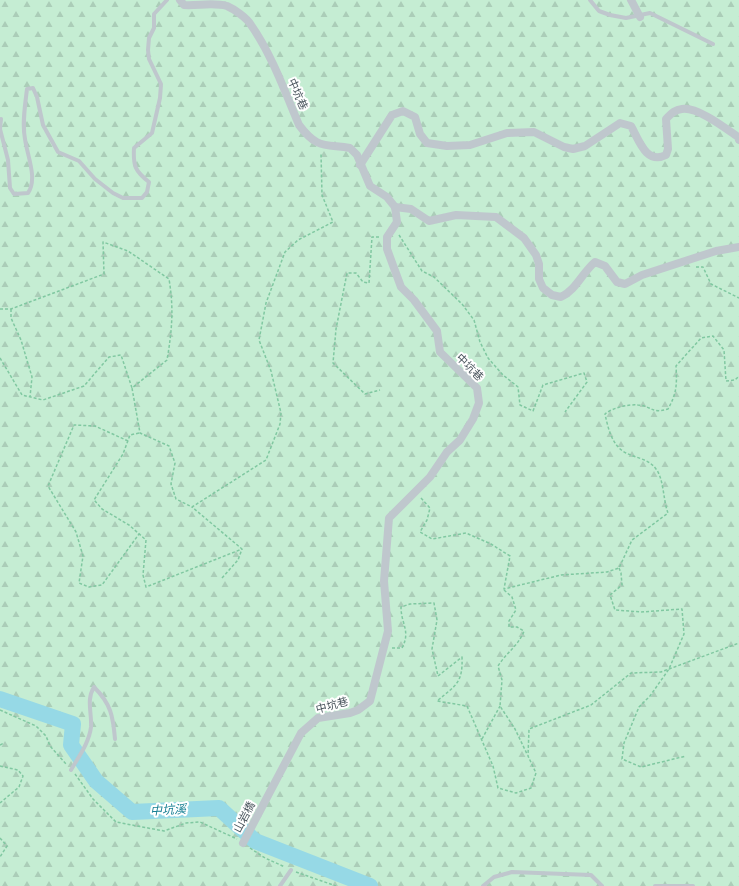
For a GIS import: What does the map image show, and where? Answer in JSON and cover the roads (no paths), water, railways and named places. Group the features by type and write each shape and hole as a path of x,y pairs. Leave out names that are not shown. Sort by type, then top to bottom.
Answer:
{"street":[{"name":"中坑巷","path":"180,0 184,5 204,6 216,4 229,7 251,23 273,65 299,125 312,140 321,145 350,148 357,155 360,165"},
{"path":"631,0 640,17"},
{"path":"739,140 738,137 715,121 683,109 673,112 666,119 668,149 666,155 660,158 652,157 644,152 631,126 620,123 585,146 574,149 564,147 534,132 507,133 470,145 447,146 427,143 420,134 415,117 403,112 392,115 360,165 370,186 387,197 395,207 411,209 429,221 456,215 496,218 524,238 536,255 539,264 539,279 543,288 552,295 561,297 571,292 586,270 594,262 605,266 617,282 625,284 642,276 716,251 739,247"},
{"name":"中坑巷","path":"265,801 301,733 310,724 318,718 358,710 370,701 388,632 384,574 389,518 430,477 447,452 460,440 473,419 479,403 478,388 440,352 437,331 414,300 401,287 387,249 387,237 397,222 395,207"},
{"name":"山岩橋","path":"243,842 265,801"}],"lane":[{"path":"1,119 0,129 8,160 10,188 14,194 28,193 32,188 30,156 25,139 27,89 33,88 37,96 43,125 58,152 79,161 95,179 113,193 123,198 142,198 147,192 149,182 139,173 133,162 134,148 152,133 156,119 161,84 149,59 149,38 154,28 154,14 167,0"},
{"path":"590,0 599,11 610,15 626,18 640,17 650,14 713,44"},
{"path":"71,770 88,741 91,727 89,694 94,687 101,694 113,715 115,739"},
{"path":"280,886 291,870"},
{"path":"482,886 494,877 512,872 591,875 602,886"},
{"path":"655,886 693,886"}],"waterway":[{"name":"中坑溪","path":"0,699 73,724 71,745 96,781 132,812 219,808 255,841 370,886"}]}
